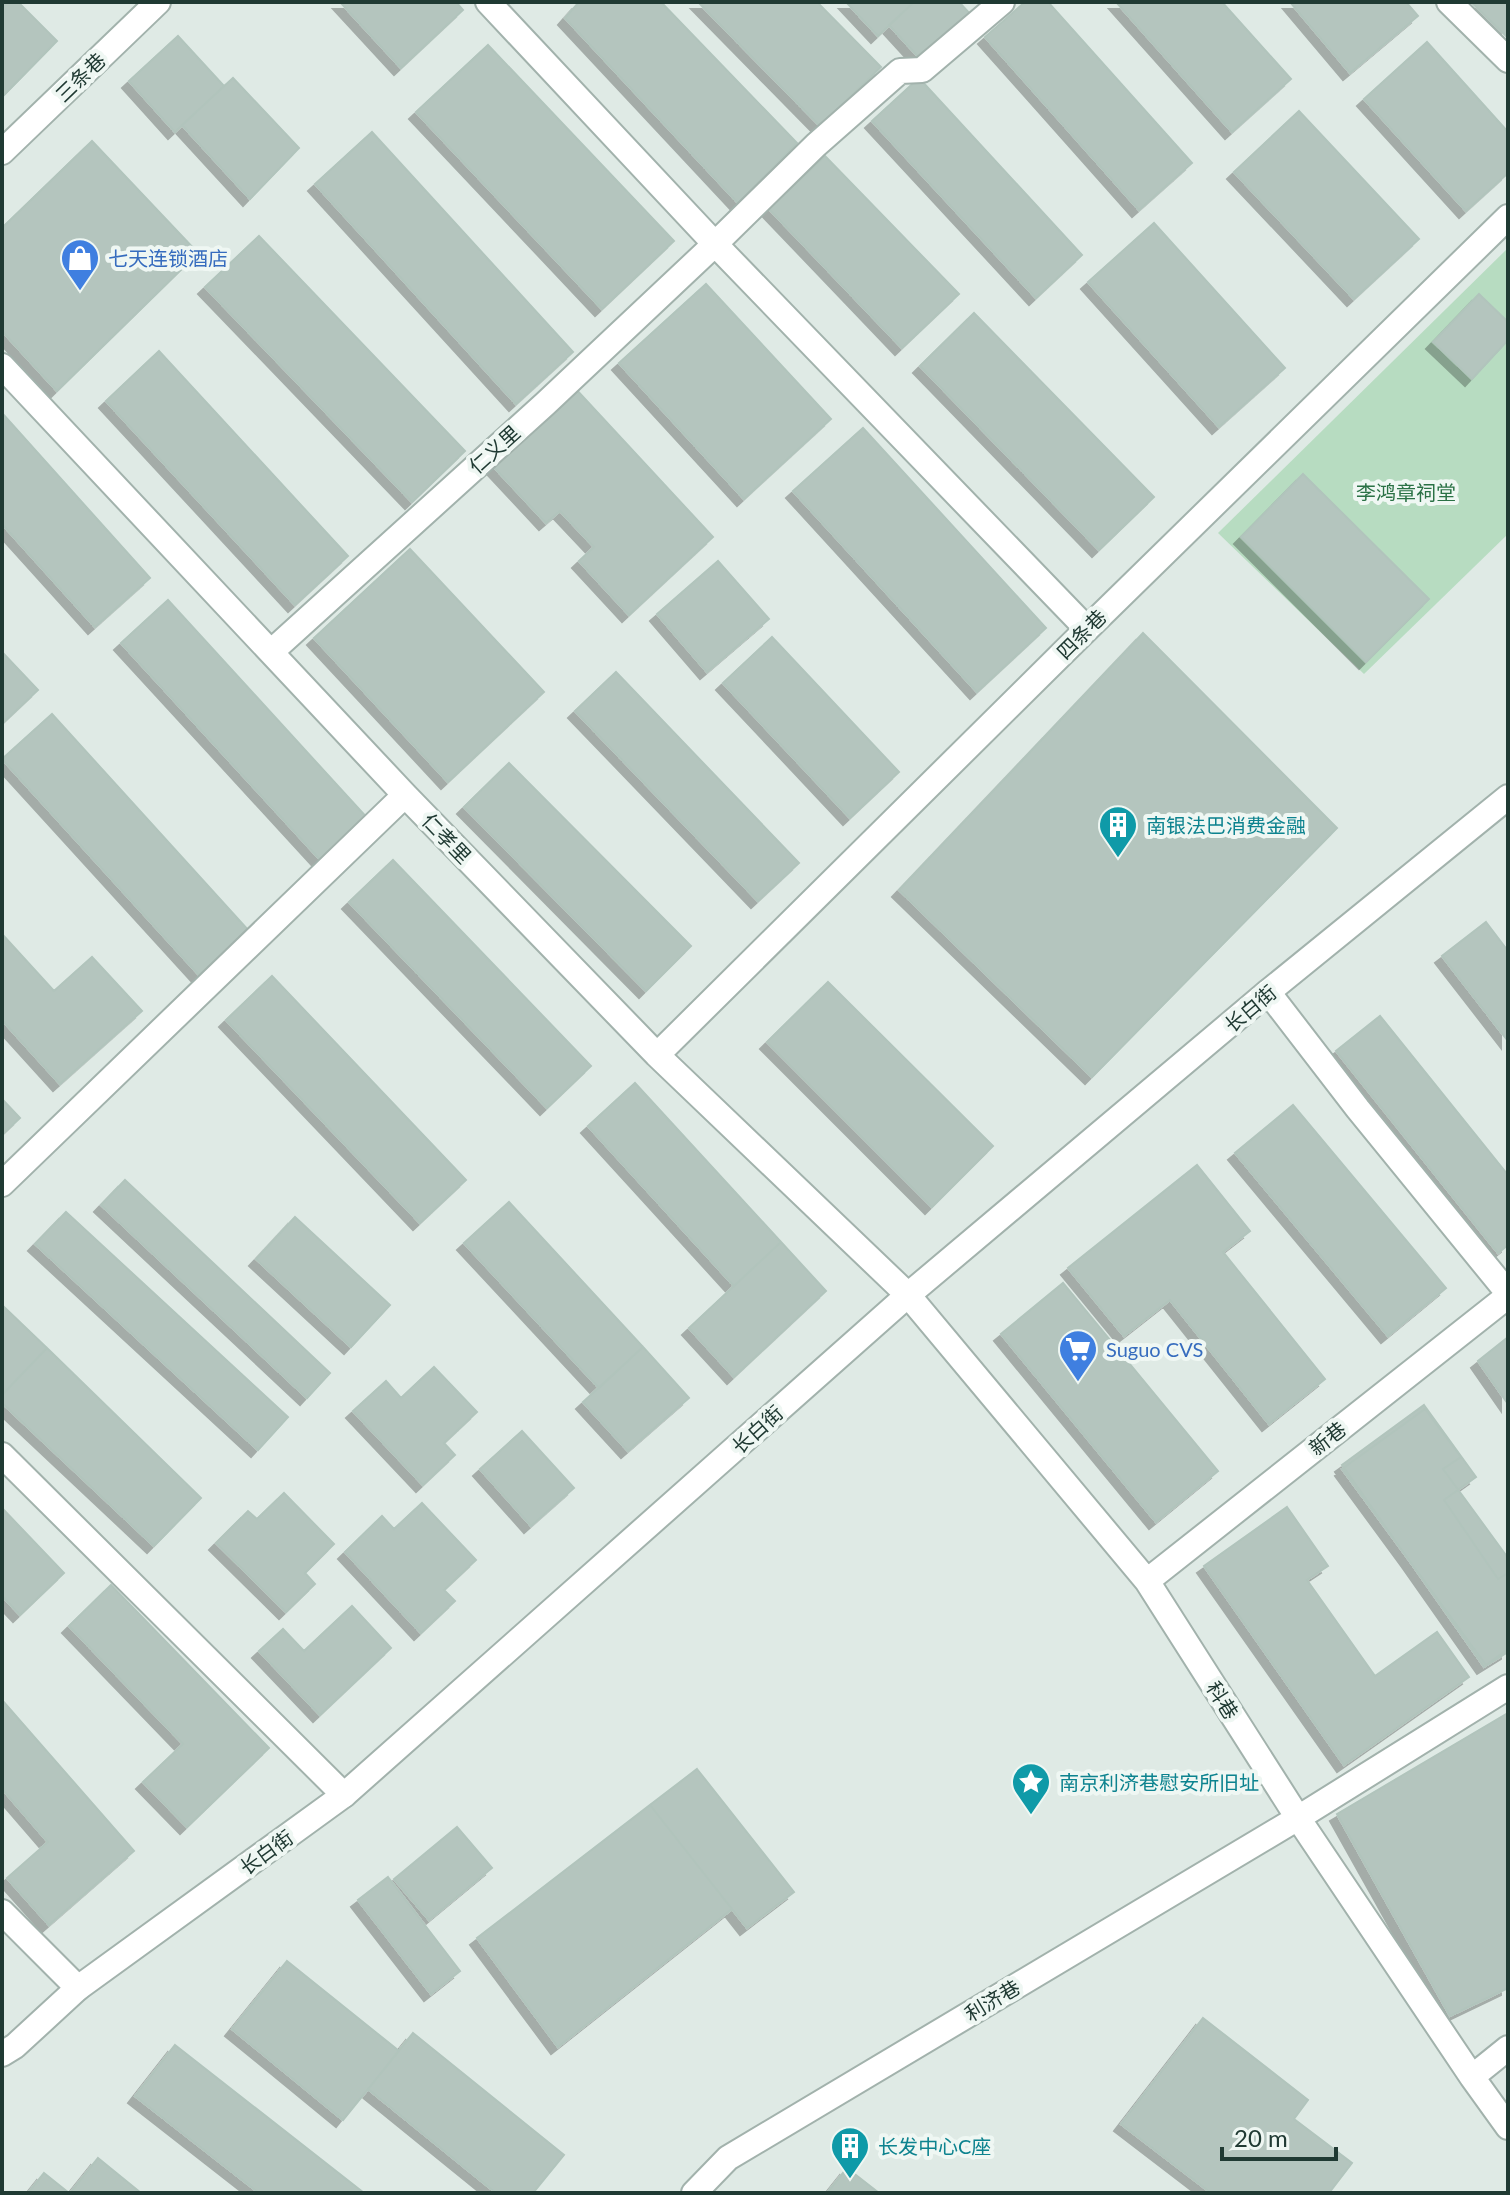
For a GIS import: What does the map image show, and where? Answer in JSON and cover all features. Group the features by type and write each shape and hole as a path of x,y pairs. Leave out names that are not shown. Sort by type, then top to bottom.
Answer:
{"street":[{"name":"三条巷","path":"2,152 158,2"},
{"path":"488,2 715,244 1087,629"},
{"name":"仁义里","path":"271,652 545,404 816,145 900,71 922,70 1002,2"},
{"path":"1449,2 1508,60"},
{"name":"四条巷","path":"657,1055 1508,217"},
{"name":"仁孝里","path":"2,366 405,795 657,1055 908,1295"},
{"path":"2,1184 405,795"},
{"name":"长白街","path":"2,2054 15,2046 78,1988 344,1795 908,1295 1268,992 1508,797"},
{"path":"1268,992 1508,1294"},
{"name":"新巷","path":"1147,1581 1508,1294"},
{"name":"科巷","path":"908,1295 1147,1581 1298,1818 1508,2127"},
{"path":"2,1455 344,1795"},
{"name":"利济巷","path":"694,2193 728,2158 1298,1818 1508,1687"},
{"path":"2,1912 78,1988"},
{"path":"1472,2077 1508,2048"}],"green space":[{"name":"李鸿章祠堂","path":"1508,248 1508,534 1364,674 1218,533"}],"building":[{"path":"2,2 18,2 57,41 3,96"},
{"path":"340,2 456,2 463,10 401,68"},
{"path":"579,2 661,2 797,143 738,203 565,18"},
{"path":"698,2 817,2 881,67 820,126"},
{"path":"846,2 914,2 878,36"},
{"path":"914,2 959,2 972,16 923,62 889,25"},
{"path":"1025,2 1048,2 1192,163 1139,210 985,37"},
{"path":"1116,2 1222,2 1291,79 1232,132"},
{"path":"1290,2 1406,2 1418,16 1350,73"},
{"path":"1471,2 1508,2 1508,38"},
{"path":"178,36 224,86 175,132 129,81"},
{"path":"1427,42 1508,132 1508,173 1466,211 1364,99"},
{"path":"488,45 674,241 602,309 416,112"},
{"path":"233,78 299,148 250,199 182,125"},
{"path":"919,78 1082,255 1036,298 872,121"},
{"path":"1299,111 1419,239 1354,299 1234,172"},
{"path":"372,132 573,352 516,404 315,184"},
{"name":"七天连锁酒店","path":"92,141 198,253 57,391 2,331 2,228"},
{"path":"825,156 959,294 902,348 769,209"},
{"path":"1154,223 1285,368 1219,427 1088,282"},
{"path":"259,236 465,451 412,502 205,287"},
{"path":"706,284 831,419 744,499 619,363"},
{"path":"1479,294 1508,322 1508,340 1472,379 1433,342"},
{"path":"974,313 1154,497 1099,550 920,366"},
{"path":"159,351 348,556 295,605 106,401"},
{"path":"573,386 713,537 629,615 579,561 594,547 560,511 546,523 490,463"},
{"path":"2,413 150,578 95,627 2,524"},
{"path":"863,428 1046,628 977,692 793,491"},
{"path":"1303,474 1429,599 1366,662 1241,537"},
{"path":"410,549 544,692 448,782 314,638"},
{"path":"718,561 769,619 707,672 657,614"},
{"path":"168,600 370,821 324,864 121,643"},
{"name":"南银法巴消费金融","path":"1143,633 1337,828 1092,1077 899,890"},
{"path":"772,637 899,772 850,818 723,683"},
{"path":"2,652 38,690 2,724"},
{"path":"616,672 799,863 758,901 575,711"},
{"path":"52,714 249,931 199,975 2,759"},
{"path":"509,763 691,946 646,991 464,807"},
{"path":"393,860 591,1066 547,1108 349,902"},
{"path":"1486,922 1508,951 1508,1041 1442,956"},
{"path":"2,934 54,991 92,957 142,1011 60,1084 2,1020"},
{"path":"272,976 466,1180 420,1223 226,1020"},
{"path":"828,982 993,1146 932,1207 767,1042"},
{"path":"1380,1016 1508,1175 1508,1245 1498,1253 1336,1051"},
{"path":"635,1083 781,1242 734,1286 588,1126"},
{"path":"2,1099 20,1118 2,1135"},
{"path":"1293,1105 1446,1288 1388,1336 1235,1153"},
{"path":"1197,1165 1250,1231 1223,1252 1325,1379 1269,1424 1170,1300 1124,1336 1068,1268"},
{"path":"125,1180 330,1373 307,1398 101,1205"},
{"path":"509,1202 643,1347 599,1388 464,1243"},
{"path":"66,1212 288,1417 258,1450 35,1244"},
{"path":"295,1217 390,1305 351,1347 256,1259"},
{"path":"781,1242 826,1291 734,1377 689,1328"},
{"path":"1063,1283 1218,1471 1156,1522 1001,1334"},
{"path":"2,1305 47,1348 2,1395"},
{"path":"1508,1337 1508,1404 1478,1361"},
{"path":"643,1347 689,1398 628,1451 583,1402"},
{"path":"47,1348 201,1498 154,1546 2,1403 2,1395"},
{"path":"434,1367 477,1412 444,1443 455,1455 423,1485 353,1411 386,1381 401,1398"},
{"path":"1424,1405 1476,1477 1444,1500 1498,1579 1508,1573 1508,1652 1484,1667 1342,1465"},
{"path":"1425,1409 1461,1457 1443,1469 1508,1558 1508,1649 1486,1665 1342,1469"},
{"path":"522,1431 574,1488 531,1526 480,1469"},
{"path":"284,1493 334,1544 305,1573 315,1584 286,1612 216,1543 248,1511 257,1519"},
{"path":"422,1503 476,1560 444,1590 455,1601 421,1633 345,1552 382,1516 394,1529"},
{"path":"1287,1507 1328,1566 1307,1580 1375,1676 1437,1632 1469,1677 1344,1765 1204,1566"},
{"path":"2,1508 64,1573 20,1615 2,1596"},
{"path":"111,1585 269,1748 187,1827 143,1782 183,1744 69,1626"},
{"path":"352,1606 391,1648 320,1715 259,1651 283,1629 304,1651"},
{"path":"2,1700 134,1851 49,1925 7,1878 48,1842 2,1789"},
{"path":"1508,1713 1508,1988 1450,2016 1337,1814"},
{"path":"697,1769 794,1892 747,1928 650,1805"},
{"path":"650,1805 732,1909 558,2047 477,1938"},
{"path":"457,1827 492,1868 429,1920 394,1879"},
{"path":"388,1877 460,1971 431,1994 358,1900"},
{"path":"287,1961 399,2051 343,2120 232,2029"},
{"path":"1203,2018 1308,2100 1294,2119 1352,2163 1329,2193 1211,2193 1121,2124"},
{"path":"413,2033 564,2155 533,2193 496,2193 368,2089"},
{"path":"175,2045 364,2193 259,2193 135,2096"},
{"path":"98,2158 141,2193 70,2193"},
{"name":"长发中心C座","path":"847,2168 879,2193 827,2193"},
{"path":"44,2173 69,2193 28,2193"}],"place":[{"name":"七天连锁酒店","path":"80,292"},
{"name":"南银法巴消费金融","path":"1118,859"},
{"name":"Suguo CVS","path":"1078,1383"},
{"name":"南京利济巷慰安所旧址","path":"1031,1816"},
{"name":"长发中心C座","path":"850,2180"}]}
